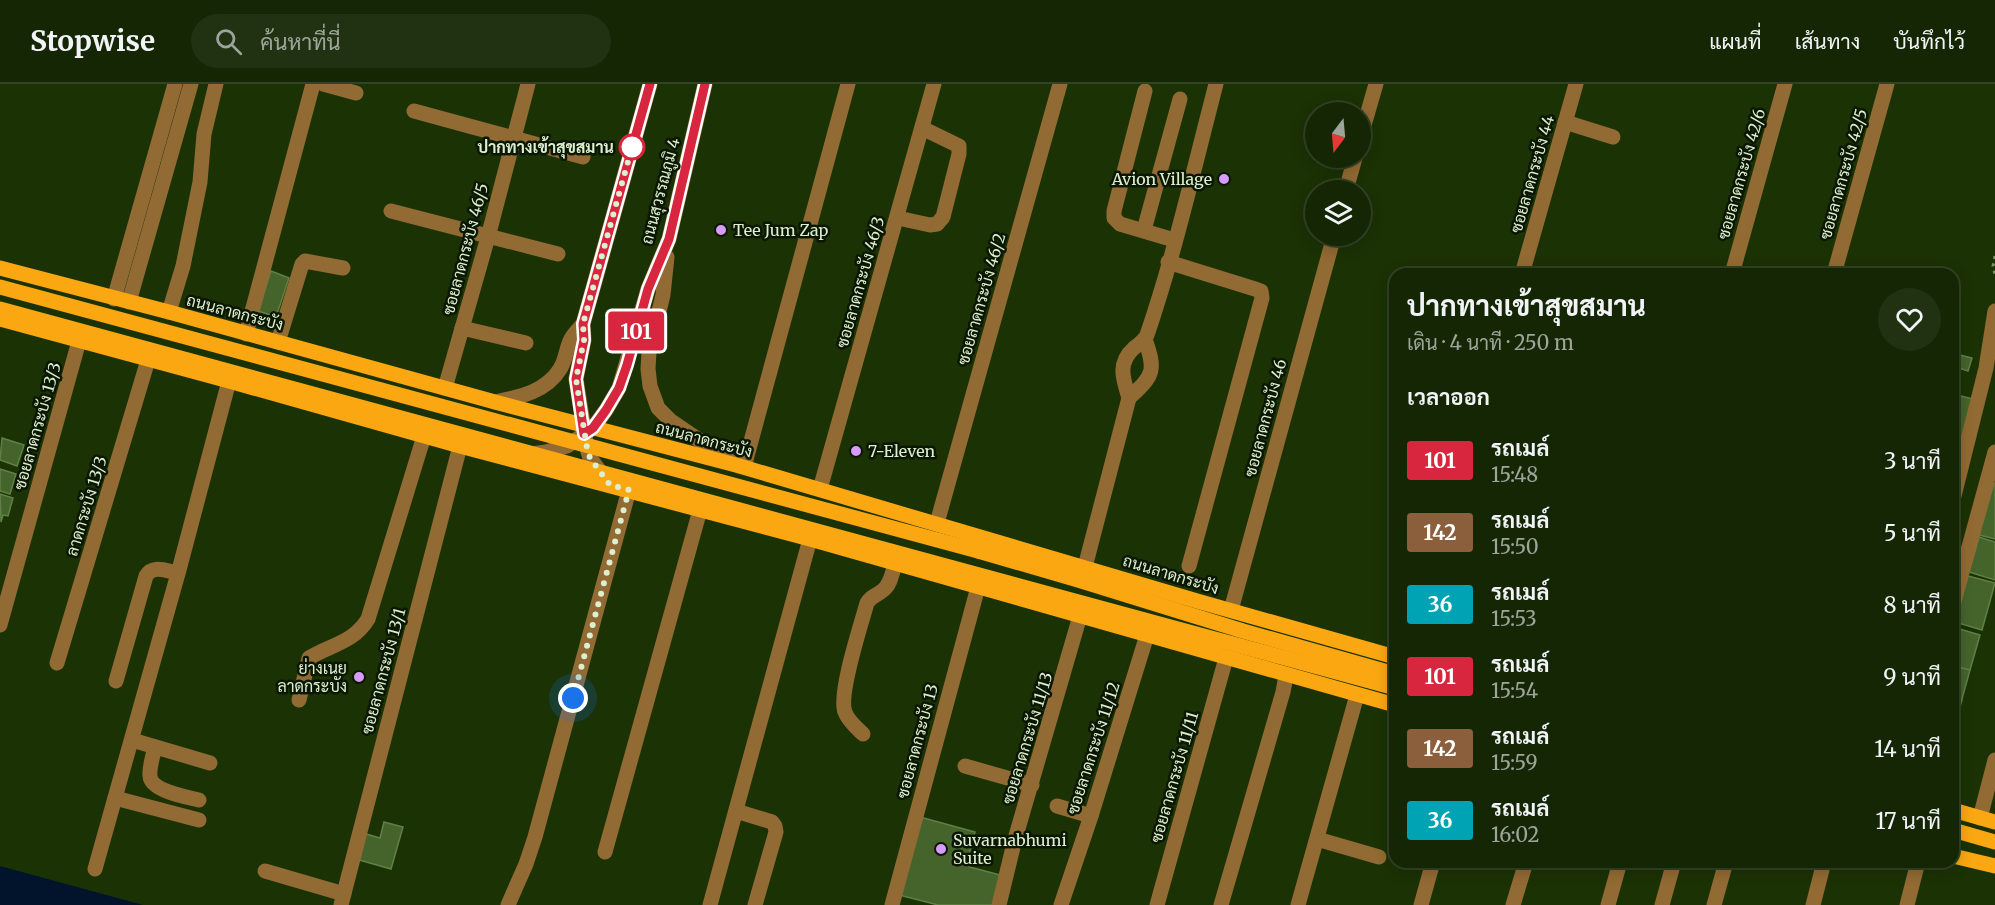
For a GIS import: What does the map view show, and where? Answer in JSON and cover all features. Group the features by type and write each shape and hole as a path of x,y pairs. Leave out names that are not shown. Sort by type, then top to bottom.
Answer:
{"main road":[{"name":"ถนนลาดกระบัง","path":"0,268 169,312 586,429 740,466 1389,655"},
{"path":"0,287 1035,567 1243,631 1389,672"},
{"path":"0,309 1389,686"},
{"path":"0,319 460,446 810,539 1389,703"},
{"path":"1959,812 1995,822"},
{"path":"1959,832 1995,842"},
{"path":"1959,857 1995,866"}],"street":[{"path":"121,300 175,84"},
{"path":"121,300 190,84"},
{"path":"169,312 183,266 200,182 204,134 216,84"},
{"path":"246,334 313,84"},
{"path":"323,84 356,93"},
{"name":"ซอยลาดกระบัง 46/5","path":"445,388 528,84"},
{"path":"610,485 590,458 576,379 584,340 583,324 650,84"},
{"name":"ถนนสุวรรณภูมิ 4","path":"484,452 546,453 567,446 606,410 619,388 648,289 669,239 705,84"},
{"path":"669,239 663,295 649,352 650,386 658,408 671,421 740,466 848,84"},
{"name":"ซอยลาดกระบัง 46/3","path":"820,489 934,84"},
{"name":"ซอยลาดกระบัง 46/2","path":"937,523 1060,84"},
{"path":"1129,398 1122,378 1123,363 1130,352 1145,339 1216,84"},
{"path":"1371,102 1376,84"},
{"name":"ซอยลาดกระบัง 44","path":"1524,268 1576,84"},
{"name":"ซอยลาดกระบัง 42/6","path":"1734,268 1785,84"},
{"name":"ซอยลาดกระบัง 42/5","path":"1836,268 1887,84"},
{"path":"1145,91 1114,218 1120,224 1174,240"},
{"path":"1144,230 1180,99"},
{"path":"414,111 583,157"},
{"path":"1565,122 1612,137"},
{"path":"898,218 930,225 937,224 943,217 959,146 922,128"},
{"path":"391,211 558,255"},
{"name":"ซอยลาดกระบัง 46","path":"1231,610 1331,246"},
{"path":"278,342 302,264 305,261 343,268"},
{"path":"1168,262 1261,291 1262,298 1189,566"},
{"path":"1959,476 1986,368 1995,311"},
{"path":"495,402 536,391 553,379 560,369 571,338 583,324"},
{"path":"462,328 526,343"},
{"path":"1085,567 1129,398 1144,384 1152,372 1152,358 1145,339"},
{"name":"ซอยลาดกระบัง 13/3","path":"0,625 79,341"},
{"name":"ลาดกระบัง 13/3","path":"57,663 148,360"},
{"path":"95,869 229,381"},
{"path":"299,700 309,658 321,650 354,636 368,620 424,436"},
{"name":"ซอยลาดกระบัง 13/1","path":"343,899 460,446"},
{"path":"1959,582 1995,452"},
{"path":"508,905 535,837 629,490"},
{"path":"605,852 700,510"},
{"path":"710,905 810,539"},
{"path":"863,734 845,712 844,695 867,603 887,586 895,564"},
{"path":"116,681 146,576 153,569 178,573"},
{"name":"ซอยลาดกระบัง 13","path":"892,905 978,587"},
{"name":"ซอยลาดกระบัง 11/13","path":"999,905 1015,839 1080,616"},
{"name":"ซอยลาดกระบัง 11/12","path":"1061,905 1147,635"},
{"name":"ซอยลาดกระบัง 11/11","path":"1157,905 1226,658"},
{"path":"1221,905 1287,676"},
{"path":"1298,905 1357,695"},
{"path":"132,740 210,763"},
{"path":"155,747 149,775 155,786 199,800"},
{"path":"1980,818 1995,760"},
{"path":"965,766 1032,785"},
{"path":"115,798 199,820"},
{"path":"1057,806 1091,816"},
{"path":"736,812 772,822 775,826 776,832 755,905"},
{"path":"1317,839 1379,857"},
{"path":"1421,905 1431,868"},
{"path":"1513,905 1524,868"},
{"path":"1608,905 1618,868"},
{"path":"1662,905 1672,868"},
{"path":"1714,905 1724,868"},
{"path":"1813,905 1822,868"},
{"path":"1907,905 1916,868"},
{"path":"265,870 343,899"}],"path":[{"path":"1995,256 1993,266 1995,274"}],"water":[{"path":"0,866 143,905 0,905"}],"building":[{"path":"271,271 289,278 276,317 258,311"},
{"path":"1960,355 1972,358 1968,371 1959,368"},
{"path":"1959,396 1973,399 1959,448"},
{"path":"2,438 24,445 17,466 0,460"},
{"path":"0,469 16,474 10,494 0,491"},
{"path":"1995,484 1995,539 1979,535"},
{"path":"0,494 13,498 8,516 3,515 1,522"},
{"path":"1979,537 1995,542 1995,580 1969,572"},
{"path":"1968,576 1995,583 1982,630 1959,623 1959,608"},
{"path":"1959,629 1980,635 1970,670 1959,667"},
{"path":"1959,667 1970,670 1962,699 1959,698"},
{"name":"Suvarnabhumi Suite","path":"920,817 975,832 966,866 1004,876 996,905 938,905 899,895"},
{"path":"384,822 403,827 391,869 359,860 366,834 380,838"}],"bus line":[{"name":"101","path":"650,84 583,324 584,340 577,365 576,379 584,434 593,428 606,410 619,388 627,365 648,289 669,239 705,84"}],"place":[{"name":"ปากทางเข้าสุขสมาน","path":"632,147"},
{"name":"Avion Village","path":"1224,179"},
{"name":"Tee Jum Zap","path":"721,230"},
{"name":"7-Eleven","path":"856,451"},
{"name":"ย่างเนย ลาดกระบัง","path":"359,677"},
{"name":"Suvarnabhumi Suite","path":"941,849"}],"route":[{"path":"573,698 629,490 610,485 590,458 582,425 576,379 577,365 584,340 583,324 632,147"}]}
